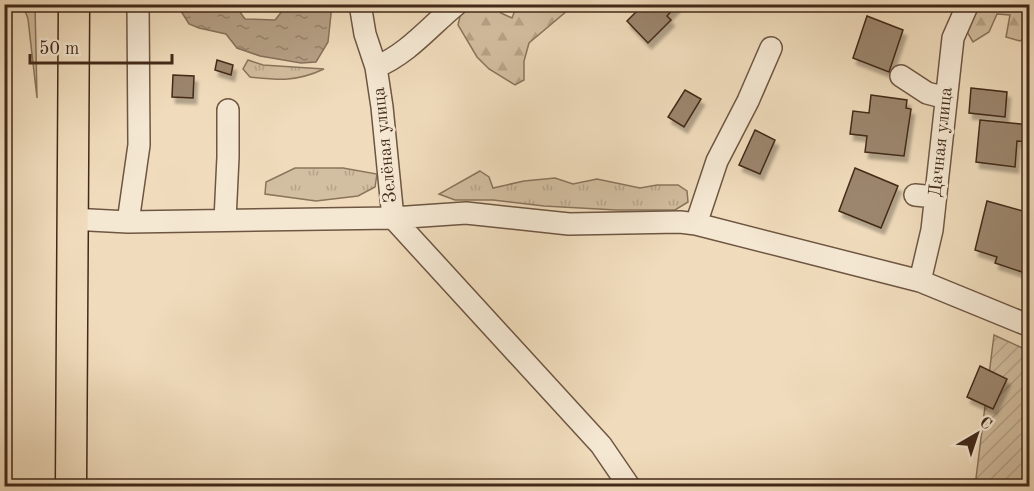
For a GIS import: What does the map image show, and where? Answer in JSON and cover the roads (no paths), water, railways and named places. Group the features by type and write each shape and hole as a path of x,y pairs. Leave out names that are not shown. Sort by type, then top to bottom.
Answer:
{"highway":[{"path":"71,486 74,4"}],"street":[{"path":"128,222 139,145 138,4"},
{"path":"360,4 365,34 376,67"},
{"name":"Зелёная улица","path":"393,218 376,67 391,61 406,50 457,4"},
{"name":"Дачная улица","path":"920,281 932,230 925,196 946,98 953,38 968,4"},
{"path":"696,224 717,161 771,48"},
{"path":"901,76 927,93 946,98"},
{"path":"225,220 228,110"},
{"path":"71,219 128,222 393,218 466,213 569,224 696,224 920,281 1029,326"},
{"path":"393,218 601,445 629,486"}],"water":[{"path":"177,5 237,5 245,19 275,20 283,10 283,5 332,5 328,42 316,62 301,63 260,56 237,48 226,34 189,24"}]}
